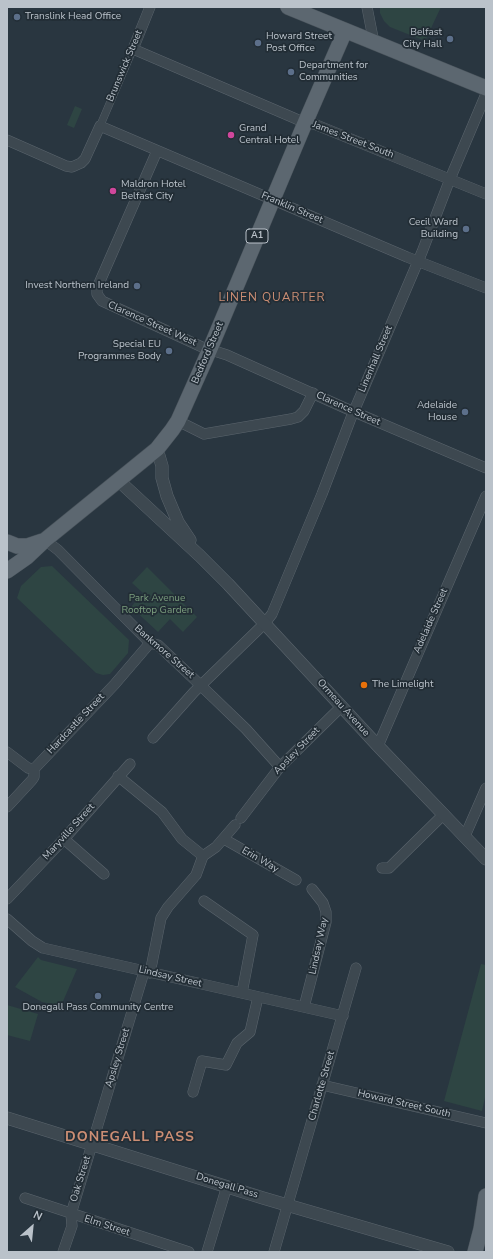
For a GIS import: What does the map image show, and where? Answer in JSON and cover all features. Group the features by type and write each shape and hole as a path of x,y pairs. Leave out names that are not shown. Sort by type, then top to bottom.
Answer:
{"main road":[{"path":"288,7 486,88"},
{"name":"Bedford Street","path":"45,540 157,449 178,421 345,31"},
{"name":"A1","path":"7,542 17,546 27,546 45,540"},
{"name":"A1","path":"7,571 27,557 45,540"},
{"path":"475,1252 481,1229 486,1196"}],"street":[{"name":"Brunswick Street","path":"100,126 150,7"},
{"path":"367,7 374,43"},
{"name":"James Street South","path":"132,49 305,123 314,124 486,194"},
{"name":"Linenhall Street","path":"265,623 272,614 296,558 354,412 418,261 450,179 486,94"},
{"path":"7,140 66,166 72,167 81,163 85,159 100,126"},
{"name":"Franklin Street","path":"100,126 400,254 486,288"},
{"name":"Clarence Street West","path":"157,151 97,288 97,294 102,301 210,349"},
{"name":"Clarence Street","path":"210,349 226,354 354,412 486,468"},
{"path":"178,421 204,434 290,419 298,417 304,411 313,393"},
{"name":"Ormeau Avenue","path":"157,449 162,466 162,478 167,496 178,522 200,556"},
{"name":"Ormeau Avenue","path":"118,480 200,556 265,623 378,746 486,859"},
{"name":"Adelaide Street","path":"378,746 486,496"},
{"name":"Bankmore Street","path":"45,540 58,550 150,643 158,645 246,729 280,767"},
{"path":"153,738 201,686 265,623"},
{"name":"Hardcastle Street","path":"7,807 32,780 34,777 34,769 114,684 150,643"},
{"name":"Apsley Street","path":"91,1145 147,972 161,918 168,907 196,875 203,856 224,839 280,767 342,706"},
{"path":"7,752 28,768 34,769"},
{"name":"Maryville Street","path":"7,899 64,839 130,764"},
{"path":"118,776 162,812 182,839 203,856"},
{"path":"465,836 486,788"},
{"path":"382,868 389,868 444,814"},
{"path":"64,839 104,874"},
{"name":"Erin Way","path":"224,839 296,880"},
{"name":"Lindsay Way","path":"304,1007 326,922 326,912 323,903 312,889"},
{"path":"204,901 253,935 242,993"},
{"name":"Lindsay Street","path":"7,919 32,941 43,948 343,1016"},
{"name":"Charlotte Street","path":"274,1252 356,968"},
{"path":"193,1092 202,1061 226,1065 237,1043 250,1032 258,997"},
{"name":"Howard Street South","path":"322,1085 486,1122"},
{"name":"Donegall Pass","path":"7,1118 287,1205 448,1252"},
{"name":"Oak Street","path":"63,1252 72,1226 71,1214 91,1145"},
{"path":"207,1252 226,1186"},
{"name":"Elm Street","path":"25,1198 169,1249 189,1252"}],"green space":[{"path":"380,7 441,7 425,41 390,27 384,21 380,13"},
{"path":"75,106 82,109 74,128 67,125"},
{"path":"52,566 129,640 128,653 110,674 103,675 96,673 17,598 21,586 41,567"},
{"name":"Park Avenue Rooftop Garden","path":"147,567 197,617 183,632 170,619 158,632 131,607 143,593 132,583"},
{"path":"38,957 41,960 77,969 61,1006 42,1002 15,987"},
{"path":"481,964 486,965 486,1093 482,1111 444,1101"},
{"path":"7,1005 38,1014 30,1041 7,1035"}],"place":[{"name":"Translink Head Office","path":"17,17"},
{"name":"Belfast City Hall","path":"450,39"},
{"name":"Howard Street Post Office","path":"258,43"},
{"name":"Department for Communities","path":"291,72"},
{"name":"Grand Central Hotel","path":"231,135"},
{"name":"Maldron Hotel Belfast City","path":"113,191"},
{"name":"Cecil Ward Building","path":"466,229"},
{"name":"Invest Northern Ireland","path":"137,286"},
{"name":"Special EU Programmes Body","path":"169,351"},
{"name":"Adelaide House","path":"465,412"},
{"name":"The Limelight","path":"364,685"},
{"name":"Donegall Pass Community Centre","path":"98,996"}],"district":[{"name":"LINEN QUARTER","path":"272,298"},
{"name":"DONEGALL PASS","path":"130,1138"}]}
